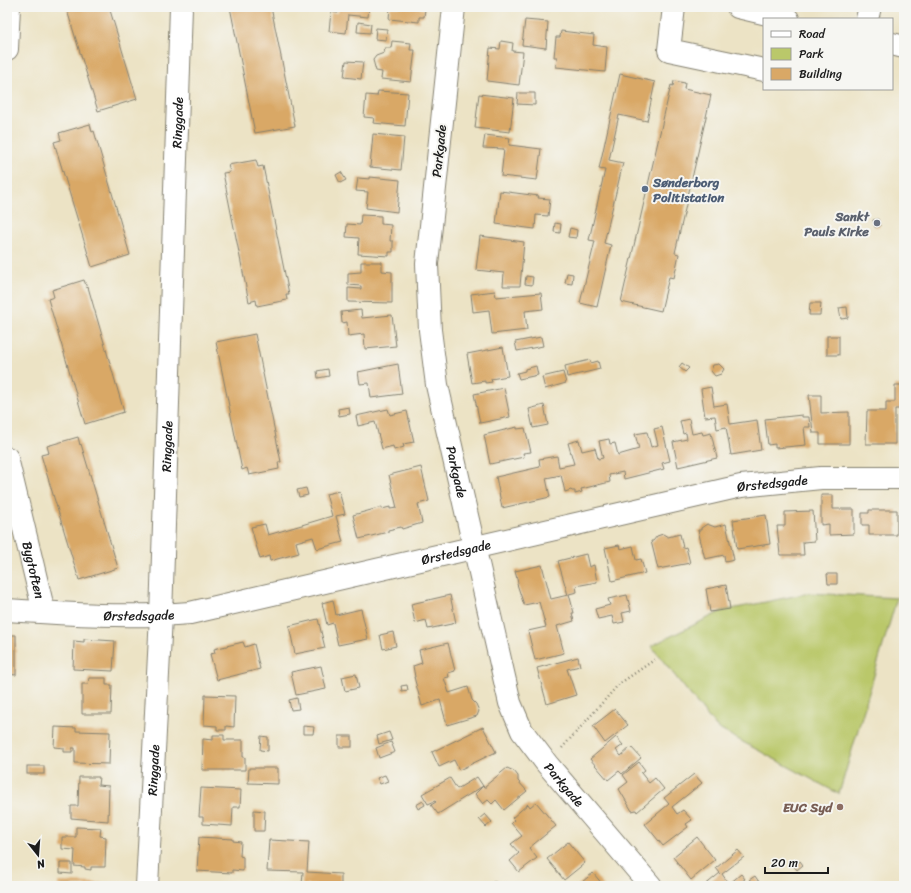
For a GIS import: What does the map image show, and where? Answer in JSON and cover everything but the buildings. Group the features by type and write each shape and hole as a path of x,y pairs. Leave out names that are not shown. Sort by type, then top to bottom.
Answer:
{"street":[{"path":"7,49 9,7"},
{"name":"Ringgade","path":"147,886 161,616 181,7"},
{"name":"Parkgade","path":"454,7 427,264 430,330 437,385 510,703 522,731 547,764 651,886"},
{"path":"674,7 669,50 763,70"},
{"path":"738,7 784,18"},
{"path":"867,18 870,7"},
{"path":"893,44 904,47"},
{"name":"Bygtoften","path":"7,458 44,612"},
{"name":"Ørstedsgade","path":"7,610 161,616 190,613 741,486 821,478 904,478"}],"path":[{"path":"547,764 620,684 658,658"}],"green space":[{"name":"EUC Syd","path":"809,593 897,598 839,794 717,728 651,646 722,611"}],"place":[{"name":"Sønderborg Politistation","path":"645,189"},
{"name":"Sankt Pauls Kirke","path":"877,223"},
{"name":"EUC Syd","path":"840,807"}]}
